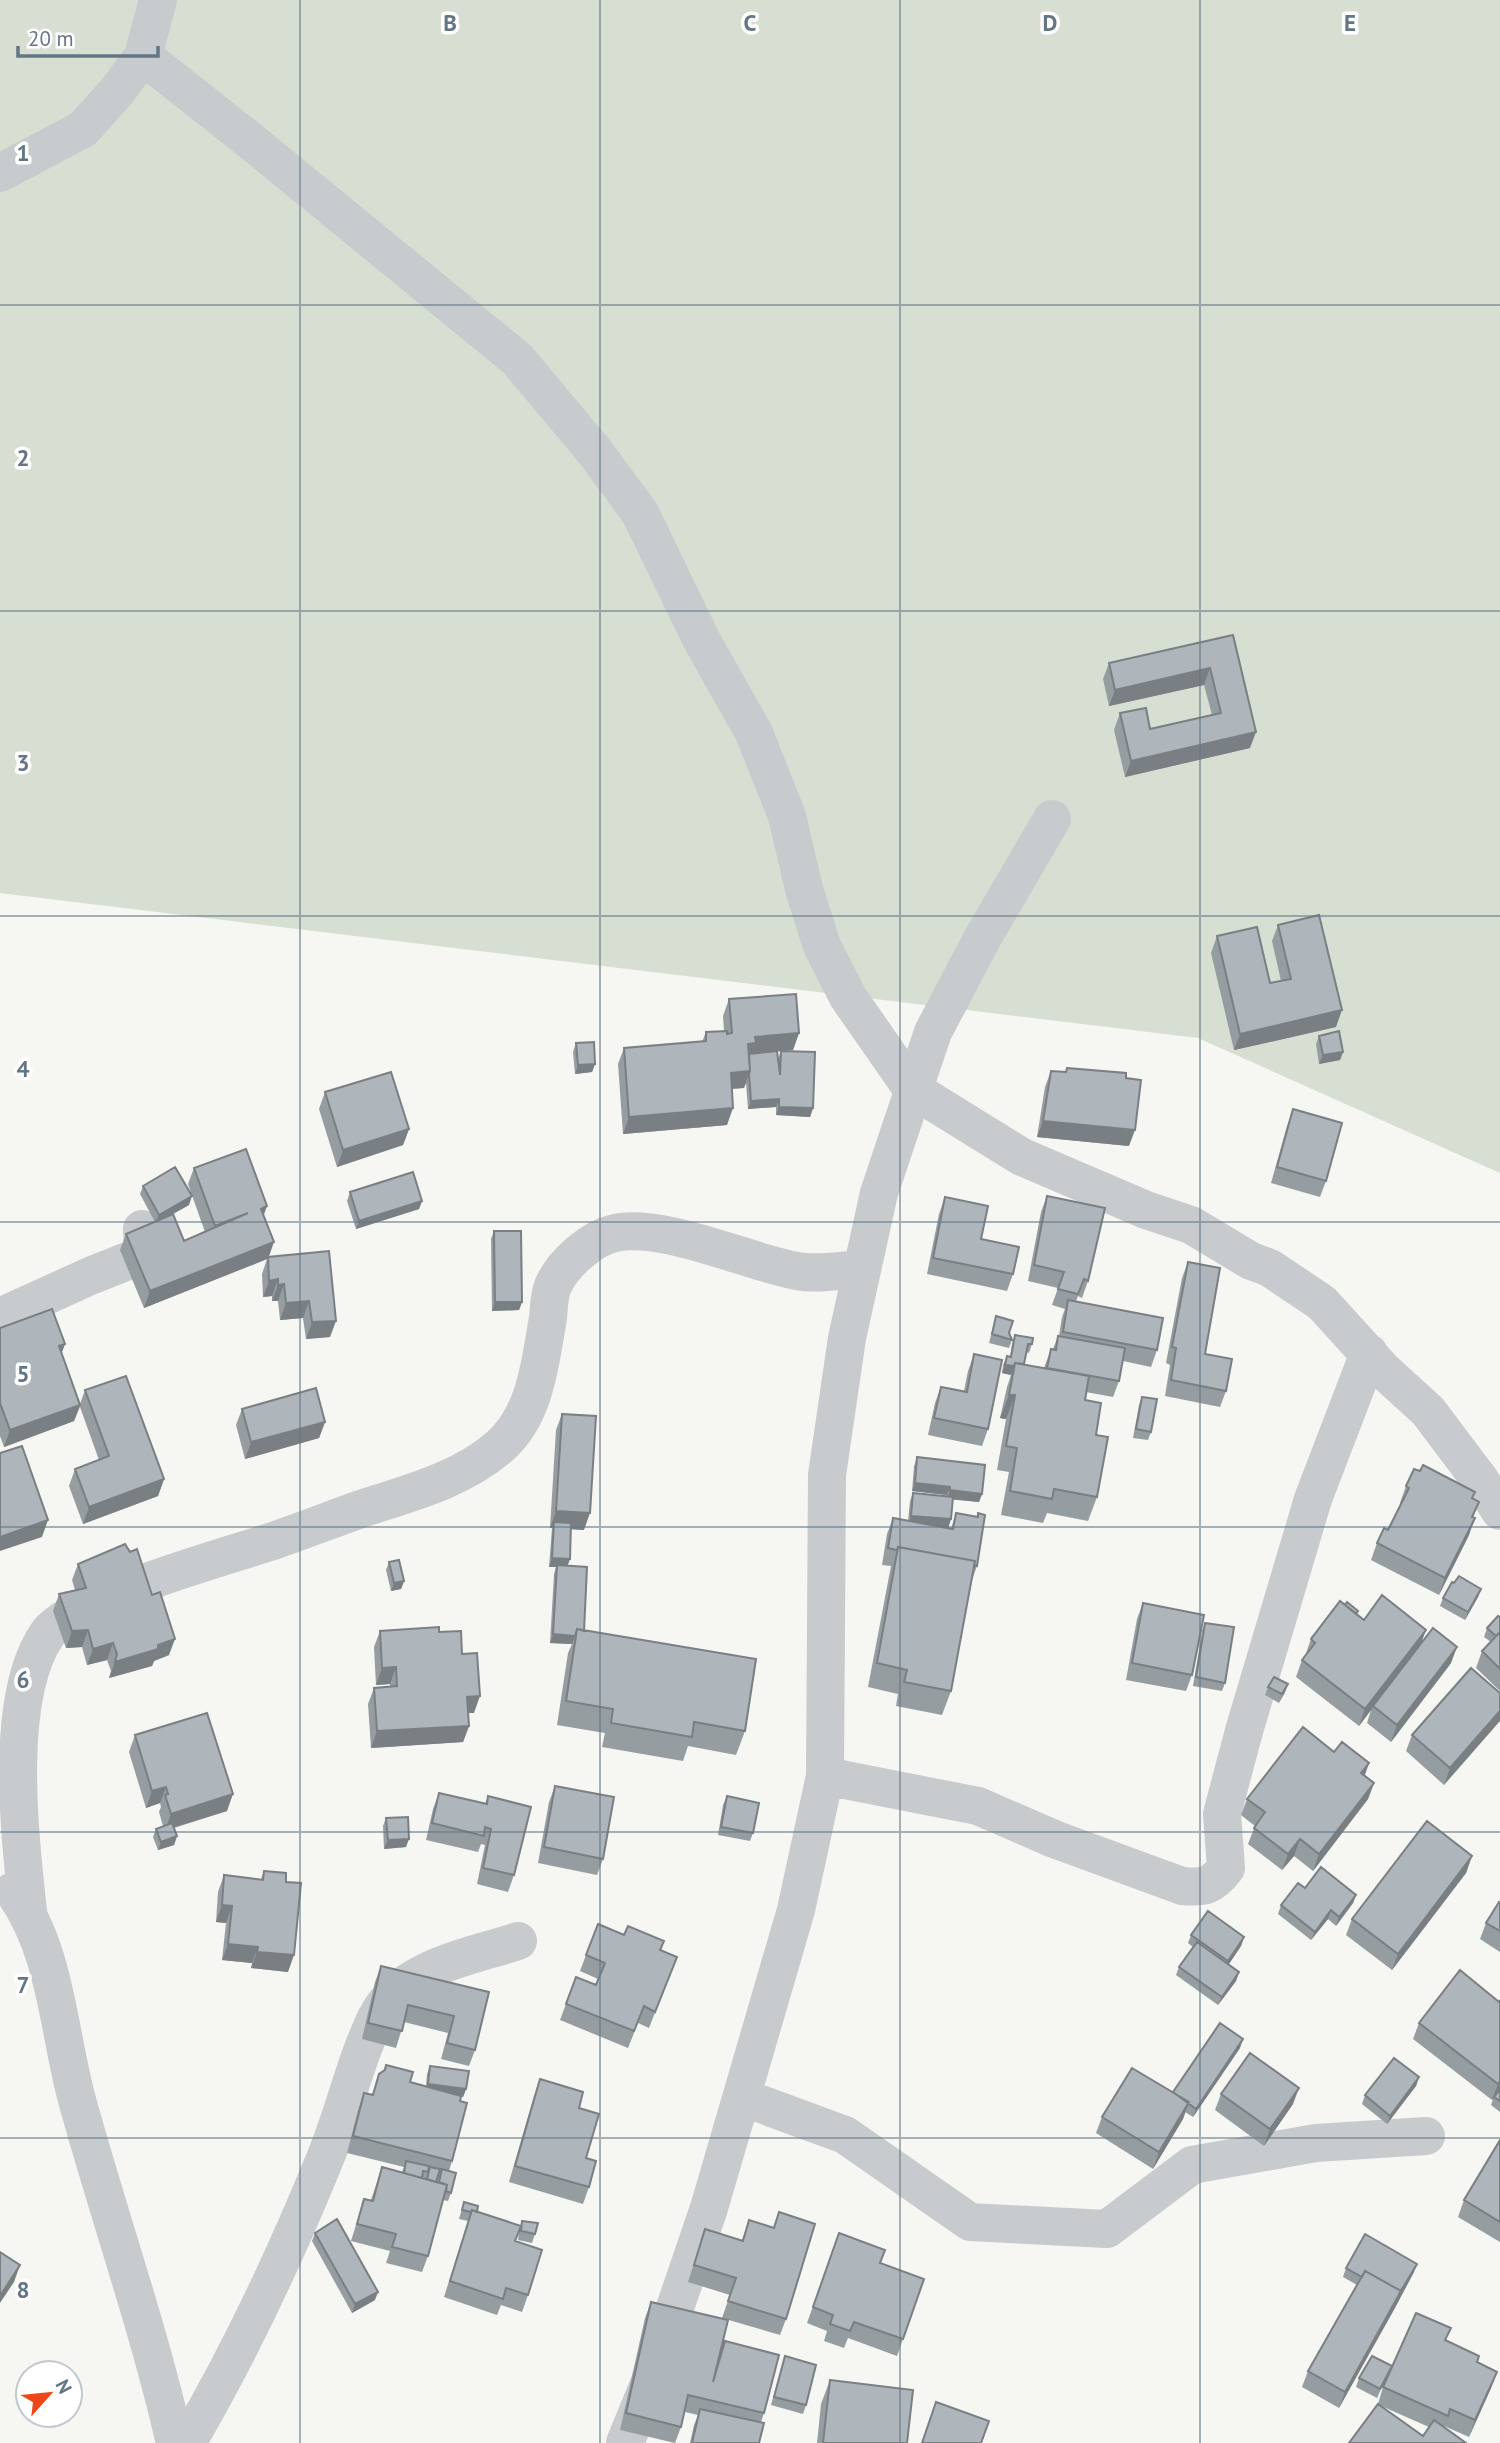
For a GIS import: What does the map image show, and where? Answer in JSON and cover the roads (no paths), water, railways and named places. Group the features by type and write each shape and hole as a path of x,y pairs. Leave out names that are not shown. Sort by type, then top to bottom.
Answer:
{"street":[{"path":"0,173 83,129 118,90 143,56 158,0"},
{"path":"143,56 517,359 595,452 640,513 701,639 754,733 787,816 804,888 822,946 848,997 912,1089 1022,1157 1146,1210 1191,1225 1251,1261 1270,1268 1322,1303 1428,1411 1500,1511"},
{"path":"625,2443 649,2384 705,2221 796,1910 825,1776 827,1475 847,1338 878,1193 933,1032 983,937 1052,819"},
{"path":"0,1317 143,1255 142,1229"},
{"path":"175,2443 147,2334 79,2106 48,1969 28,1911 23,1868 19,1728 30,1671 43,1641 56,1623 74,1612 141,1584 418,1491 492,1453 507,1441 519,1425 533,1393 553,1286 572,1259 596,1240 618,1232 652,1233 802,1272 862,1269"},
{"path":"825,1776 978,1806 1054,1839 1182,1886 1197,1887 1214,1883 1226,1868 1222,1815 1244,1731 1313,1499 1369,1353"},
{"path":"0,1872 28,1911"},
{"path":"187,2443 250,2329 323,2164 357,2063 379,2011 397,1991 420,1975 519,1941"},
{"path":"742,2096 845,2135 970,2222 1107,2229 1192,2165 1316,2143 1426,2136"}]}
